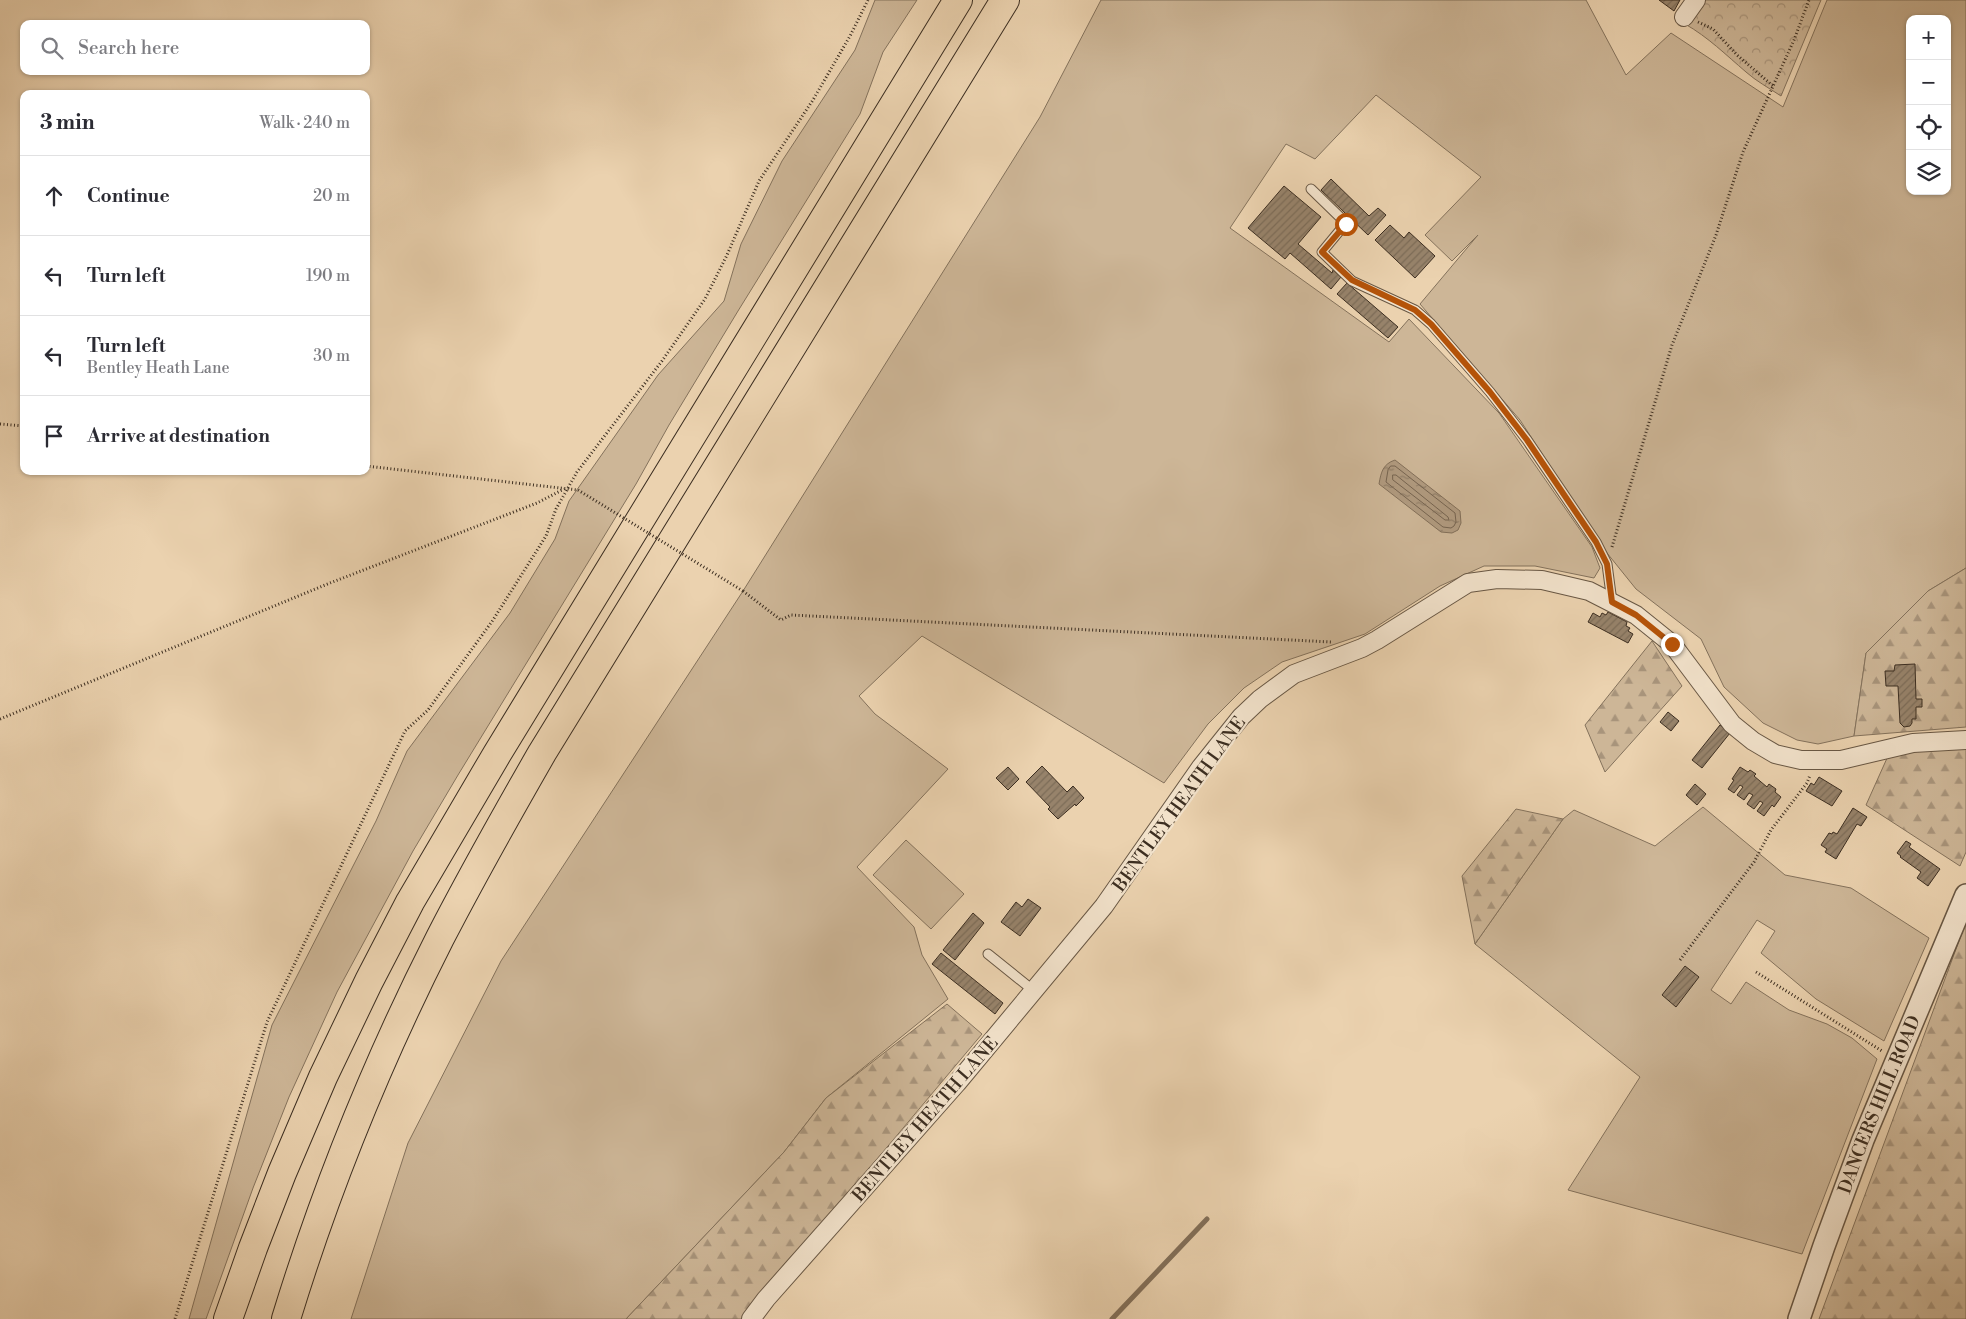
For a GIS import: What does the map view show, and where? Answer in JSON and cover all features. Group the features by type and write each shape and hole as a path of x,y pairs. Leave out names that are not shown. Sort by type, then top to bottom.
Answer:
{"highway":[{"path":"228,1319 282,1172 323,1078 369,981 410,902 496,754 958,0"},
{"path":"286,1319 300,1273 333,1182 368,1093 440,939 491,843 542,753 1005,0"}],"street":[{"path":"1684,17 1696,0"},
{"name":"BENTLEY HEATH LANE","path":"751,1319 766,1299 957,1083 1104,906 1202,767 1242,717 1260,699 1294,674 1377,640 1468,583 1497,578 1542,580 1589,591 1636,615 1672,644 1732,724 1753,741 1775,754 1802,760 1841,760 1913,743 1966,740"},
{"name":"DANCERS HILL ROAD","path":"1799,1319 1863,1140 1966,895"}],"lane":[{"path":"1311,190 1346,224 1322,252 1352,280 1415,310 1431,324 1490,392 1527,440 1596,542 1607,564 1612,602"},
{"path":"988,954 1034,991"}],"path":[{"path":"175,1319 267,1022 405,730 428,710 493,620 546,536 566,489 662,361 705,299 727,255 759,181 813,100 850,36 868,0"},
{"path":"1607,564 1672,345 1716,234 1743,152 1809,0"},
{"path":"1684,17 1706,24 1713,29 1737,55 1773,86"},
{"path":"0,424 20,426"},
{"path":"370,466 578,490 743,591 781,620 791,615 1334,642 1344,654"},
{"path":"0,719 330,584 537,503 566,489"},
{"path":"1680,960 1754,862 1770,830 1807,783 1815,760"},
{"path":"1756,972 1897,1061"}],"green space":[{"path":"875,0 917,0 883,52 860,114 738,311 669,425 636,484 413,851 337,992 289,1097 253,1188 206,1319 189,1319 272,1025 376,821 407,751 510,613 555,539 569,501 658,375 724,301 741,244 782,161 855,50"},
{"path":"1101,0 1586,0 1626,75 1671,33 1783,107 1827,0 1966,0 1966,568 1928,591 1866,653 1854,736 1818,744 1797,740 1763,723 1724,687 1701,639 1636,589 1607,553 1520,420 1420,304 1478,235 1452,261 1425,235 1481,177 1376,95 1315,159 1286,144 1230,228 1389,342 1409,319 1499,413 1592,547 1600,568 1594,578 1535,566 1484,566 1440,586 1365,634 1282,662 1244,688 1208,724 1164,783 922,636 859,696 875,714 948,769 857,867 914,927 922,955 948,999 826,1098 784,1152 626,1319 351,1319 408,1143 501,961 743,591 1040,117"},
{"path":"1704,0 1821,0 1781,96 1754,78 1709,40 1685,24"},
{"path":"1966,568 1966,727 1854,736 1866,653 1928,591"},
{"path":"1652,641 1682,686 1605,772 1585,725"},
{"path":"1966,746 1966,852 1960,866 1866,805 1888,756 1930,748"},
{"path":"1703,807 1785,875 1851,888 1929,938 1884,1041 1816,999 1761,953 1775,931 1757,920 1711,990 1731,1004 1746,982 1789,1010 1827,1024 1852,1038 1877,1059 1802,1254 1568,1190 1640,1077 1475,944 1563,819 1574,810 1655,846"},
{"path":"1516,809 1563,819 1475,944 1462,876"},
{"path":"906,840 964,894 931,929 873,875"},
{"path":"1966,922 1966,1319 1819,1319"},
{"path":"947,1004 982,1034 831,1214 786,1262 742,1319 626,1319 784,1152 826,1098"}],"water":[{"path":"1395,460 1460,511 1461,523 1458,530 1452,533 1441,532 1379,484 1383,469"}],"building":[{"path":"1659,0 1680,0 1674,11"},
{"path":"1331,179 1369,216 1378,208 1386,215 1368,235 1321,190"},
{"path":"1284,186 1321,217 1298,244 1332,273 1333,270 1341,277 1331,289 1290,253 1285,259 1248,228"},
{"path":"1390,225 1404,238 1409,232 1435,256 1415,278 1375,240"},
{"path":"1347,283 1398,327 1388,338 1337,294"},
{"path":"1608,612 1627,622 1626,626 1630,628 1628,631 1633,634 1628,643 1588,622 1593,613 1600,617 1602,613 1606,615"},
{"path":"1915,664 1916,699 1922,699 1922,707 1916,707 1916,719 1912,719 1910,726 1904,727 1900,723 1898,686 1886,686 1885,671 1894,671 1895,665"},
{"path":"1668,712 1679,721 1671,731 1660,722"},
{"path":"1720,725 1730,733 1702,768 1692,760"},
{"path":"1042,766 1067,792 1073,786 1084,798 1058,819 1048,809 1050,807 1026,782"},
{"path":"1008,767 1019,779 1008,790 996,778"},
{"path":"1740,767 1756,774 1754,776 1767,787 1769,784 1776,789 1775,792 1781,797 1764,816 1757,811 1763,803 1760,801 1754,809 1747,804 1753,795 1749,793 1744,800 1737,795 1743,787 1740,785 1734,793 1728,789"},
{"path":"1819,777 1842,791 1832,806 1806,791 1811,783 1814,785"},
{"path":"1695,784 1706,794 1697,805 1686,795"},
{"path":"1853,808 1867,817 1861,826 1857,824 1836,859 1825,852 1827,849 1821,845 1829,833 1837,834"},
{"path":"1906,841 1911,844 1909,847 1940,869 1928,886 1917,878 1921,872 1897,853"},
{"path":"1028,899 1041,908 1020,936 1001,922 1016,902 1022,907"},
{"path":"973,913 984,923 955,960 943,950"},
{"path":"941,953 1003,1003 995,1014 932,964"},
{"path":"1685,966 1699,977 1676,1007 1662,995"}],"waterway":[{"path":"1112,1319 1207,1219"}],"route":[{"path":"1346,224 1322,252 1352,280 1415,310 1431,324 1490,392 1527,440 1596,542 1607,564 1612,602 1636,615 1672,644"}]}
